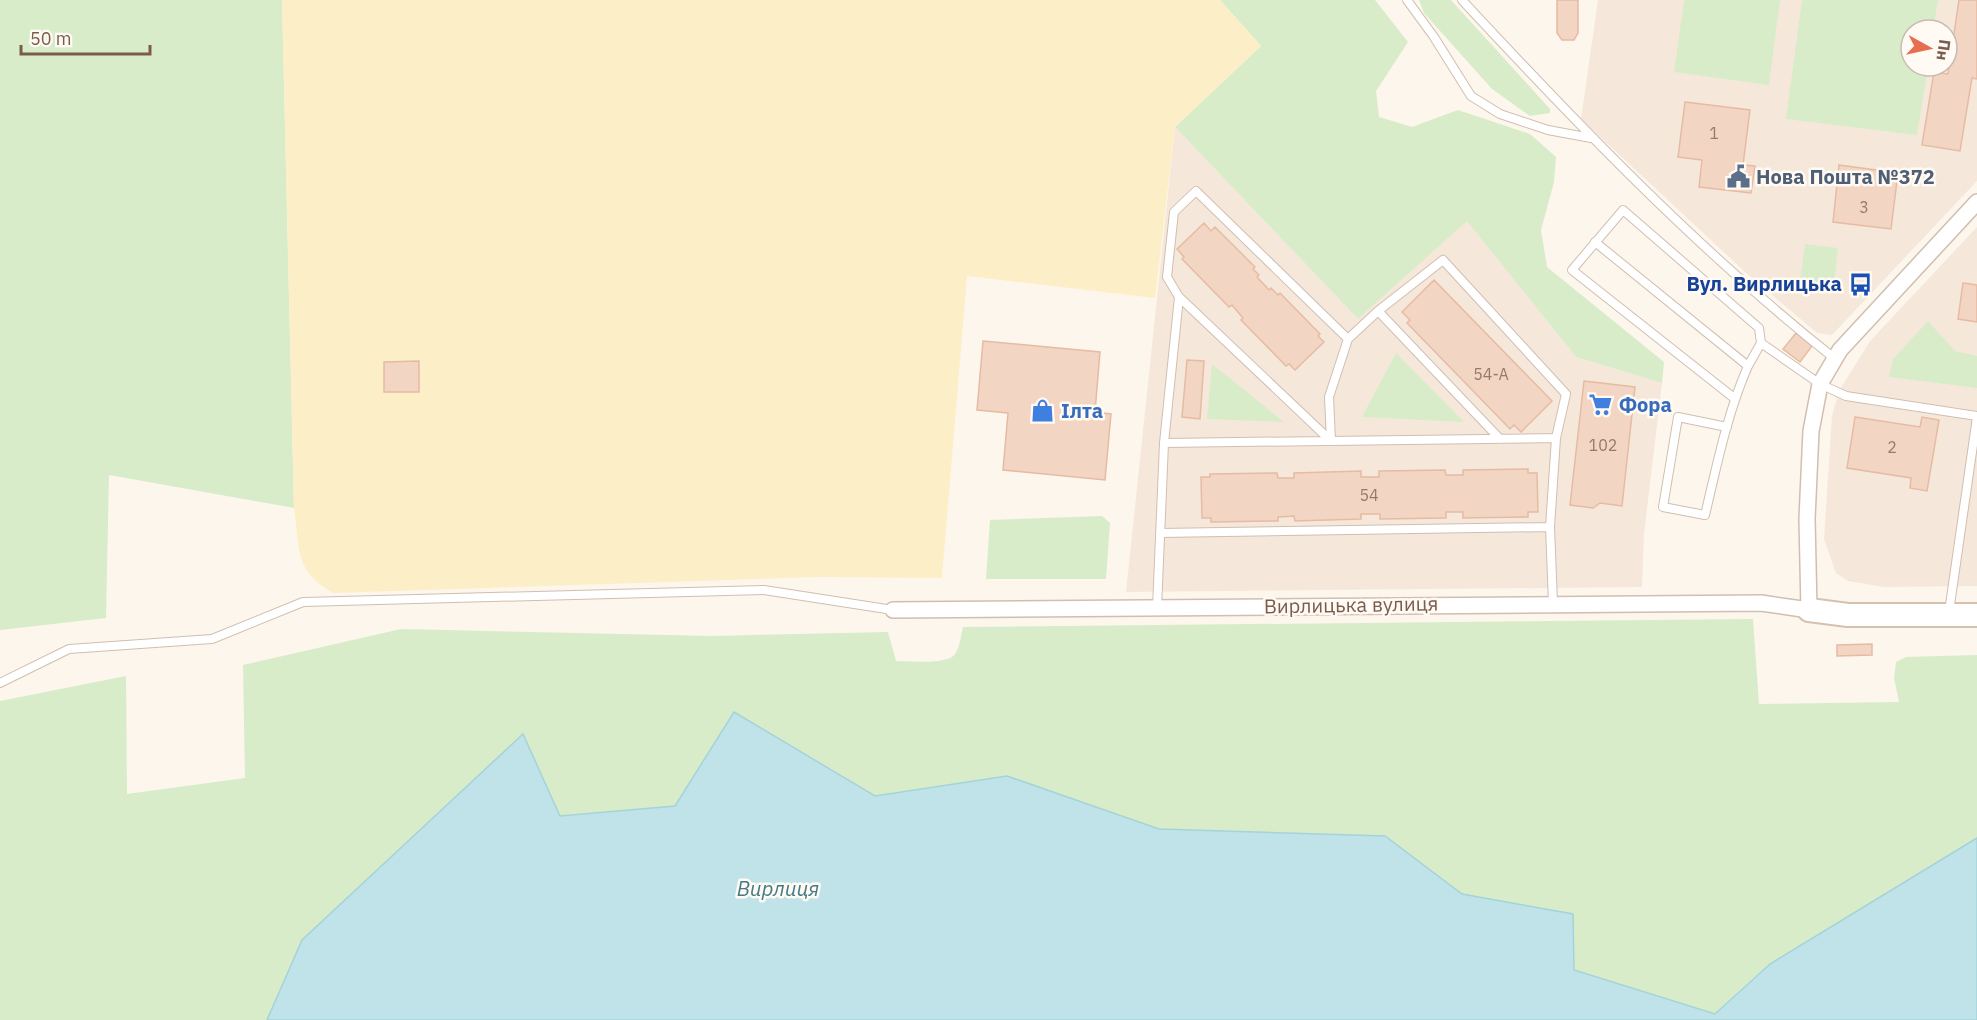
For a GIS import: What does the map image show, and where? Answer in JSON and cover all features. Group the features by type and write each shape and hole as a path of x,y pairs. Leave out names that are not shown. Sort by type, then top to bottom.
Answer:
{"street":[{"path":"1977,202 1879,306 1834,358 1820,384 1810,442 1807,519 1809,610 1848,615 1977,615"},
{"name":"Вирлицька вулиця","path":"893,610 1761,603 1809,610"}],"lane":[{"path":"1407,0 1434,37 1471,96 1500,114 1548,130 1592,139"},
{"path":"1462,0 1592,139 1690,232 1834,358"},
{"path":"1331,441 1179,297 1167,278 1174,212 1196,191 1348,339"},
{"path":"1727,427 1678,417 1663,507 1705,515 1727,427 1734,398 1761,343 1759,328 1623,210 1572,270 1734,398"},
{"path":"1595,242 1748,366"},
{"path":"1331,441 1329,398 1348,339 1378,311 1443,260 1566,394 1556,438 1550,527 1553,603"},
{"path":"1157,608 1164,443 1179,297"},
{"path":"1378,311 1500,439"},
{"path":"1761,343 1820,384 1846,396 1977,416 1948,616"},
{"path":"1164,443 1556,438"},
{"path":"1160,534 1550,527"},
{"path":"0,683 69,649 212,639 303,602 764,590 893,610"}],"shaded area":[{"path":"1598,0 1977,0 1977,181 1832,335 1817,333 1745,272 1581,119"},
{"path":"1175,127 1358,319 1467,220 1576,357 1662,383 1644,534 1642,587 1126,592"},
{"path":"1977,227 1977,586 1884,587 1848,581 1836,573 1824,539 1832,416 1839,391 1870,341"}],"green space":[{"path":"0,0 282,0 294,508 109,475 106,618 0,630"},
{"path":"1220,0 1375,0 1408,42 1376,91 1379,117 1412,127 1458,110 1530,134 1556,157 1554,182 1541,230 1547,267 1664,362 1662,383 1576,357 1467,221 1358,319 1175,127 1261,46"},
{"path":"1419,0 1451,0 1550,109 1550,113 1530,116 1492,89 1424,13"},
{"path":"1684,0 1780,0 1769,85 1674,72"},
{"path":"1802,0 1938,0 1935,18 1899,18 1899,78 1926,78 1917,135 1786,119"},
{"path":"1805,244 1838,248 1834,285 1800,281"},
{"path":"1928,321 1955,351 1977,356 1977,388 1889,377 1893,359"},
{"path":"1396,353 1464,422 1362,417"},
{"path":"1212,364 1284,422 1207,419"},
{"path":"1102,516 1110,523 1106,579 986,579 990,520"},
{"path":"1753,619 1759,704 1899,702 1894,678 1896,662 1906,657 1977,655 1977,853 1758,974 1715,1014 1662,998 1616,1001 1598,978 1574,970 1539,908 1462,894 1434,873 1159,829 945,785 875,796 818,762 694,776 675,806 659,808 643,822 560,816 546,785 297,1020 0,1020 0,701 126,676 127,794 245,778 243,665 401,629 711,636 888,632 896,661 928,662 945,660 955,654 963,627"}],"sand":[{"path":"282,0 1220,0 1261,46 1175,127 1155,298 967,276 942,578 818,577 333,593 320,585 305,567 301,558 294,508"}],"water":[{"name":"Вирлиця","path":"734,712 875,796 1007,776 1159,829 1385,836 1462,894 1573,914 1574,970 1715,1014 1770,964 1977,838 1977,1020 267,1020 302,940 523,734 560,816 675,806"}],"building":[{"path":"1557,0 1578,0 1578,33 1574,40 1562,40 1557,33"},
{"path":"1959,0 1977,0 1977,79 1972,78 1960,151 1922,145 1933,78 1959,78 1959,18 1956,18"},
{"path":"1685,102 1750,110 1743,165 1755,166 1751,193 1699,187 1702,160 1678,157"},
{"path":"1839,165 1898,173 1891,229 1833,222"},
{"path":"1204,223 1211,231 1215,227 1255,267 1253,269 1259,275 1257,277 1269,290 1271,288 1278,295 1280,293 1320,334 1318,336 1324,342 1295,370 1289,364 1286,366 1241,320 1243,318 1232,305 1229,307 1182,259 1184,257 1177,249"},
{"path":"1434,280 1552,401 1521,432 1514,425 1510,429 1407,323 1410,320 1402,312"},
{"path":"1963,283 1977,285 1977,322 1958,319"},
{"path":"1796,333 1812,346 1800,362 1783,349"},
{"name":"Ілта","path":"983,341 1100,352 1095,412 1111,414 1105,480 1003,470 1008,413 977,410"},
{"path":"1187,360 1204,361 1200,419 1182,417"},
{"path":"419,361 419,392 384,392 384,362"},
{"path":"1584,381 1635,387 1622,506 1600,503 1593,508 1570,505"},
{"path":"1855,417 1920,427 1922,417 1939,420 1927,491 1910,488 1911,478 1847,468"},
{"path":"1528,469 1528,473 1537,473 1538,512 1528,512 1528,517 1463,518 1463,512 1446,512 1446,518 1380,519 1380,514 1361,514 1361,519 1295,521 1294,516 1278,517 1278,521 1211,522 1211,518 1202,518 1201,477 1210,477 1210,474 1277,473 1278,478 1294,478 1294,473 1361,471 1361,477 1379,477 1379,471 1445,470 1446,475 1463,475 1463,470"},
{"path":"1872,644 1872,655 1837,656 1837,645"}],"place":[{"name":"Нова Пошта №372","path":"1738,177"},
{"name":"Вул. Вирлицька","path":"1860,284"},
{"name":"Фора","path":"1601,405"},
{"name":"Ілта","path":"1043,411"}]}
